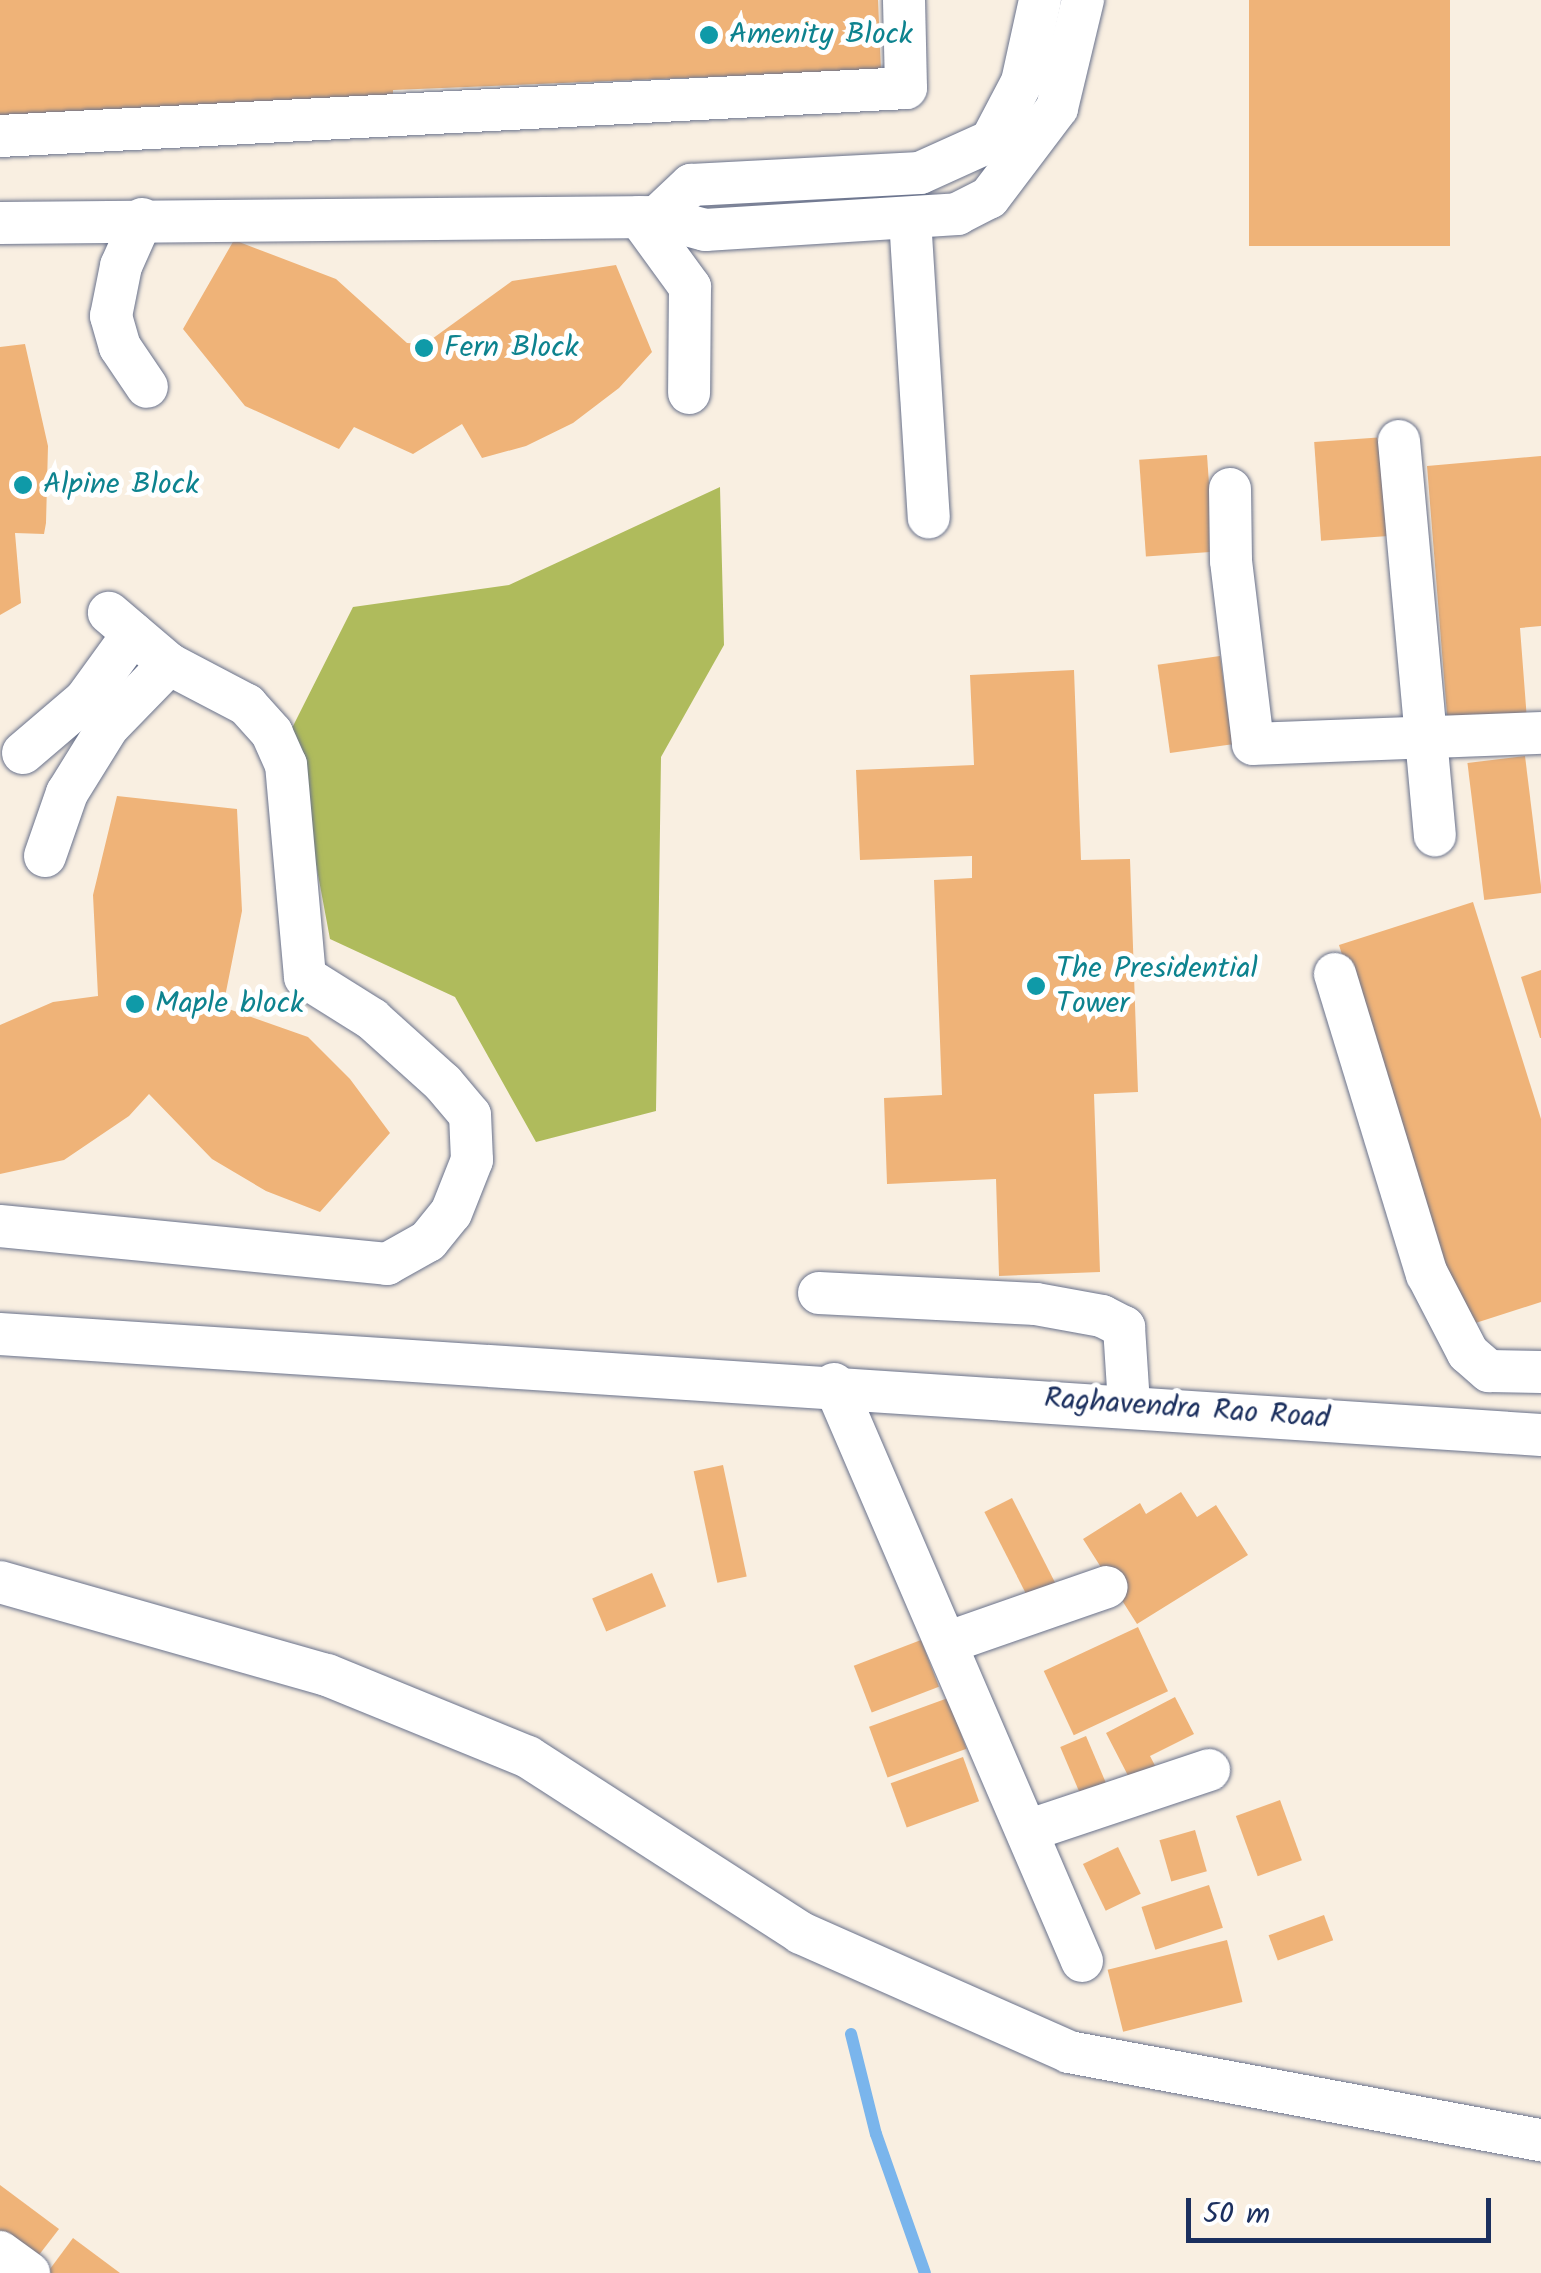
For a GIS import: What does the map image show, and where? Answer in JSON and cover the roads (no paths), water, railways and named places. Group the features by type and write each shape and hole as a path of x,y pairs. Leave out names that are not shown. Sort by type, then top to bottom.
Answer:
{"street":[{"path":"0,136 906,88 904,0"},
{"path":"648,218 691,185 920,173 991,141 1022,82 1040,0"},
{"path":"0,223 648,218 705,230 957,214 989,198 1057,108 1083,0"},
{"path":"648,218 690,287 690,393"},
{"path":"142,219 120,266 112,316 120,347 147,386"},
{"path":"910,219 929,517"},
{"path":"1399,442 1435,835"},
{"path":"1230,489 1231,560 1253,744 1541,733"},
{"path":"0,1226 386,1264 428,1242 466,1186 472,1160 470,1114 372,1019 306,977 286,765 272,734 246,706 169,664 121,623 85,700 23,753"},
{"path":"45,856 68,794 108,728 169,664"},
{"path":"1334,974 1428,1274 1468,1353 1488,1371 1541,1372"},
{"path":"819,1294 1036,1304 1102,1316 1124,1328 1129,1405"},
{"name":"Raghavendra Rao Road","path":"0,1334 834,1384 1541,1436"},
{"path":"834,1384 1082,1960"},
{"path":"0,1582 327,1674 528,1757 801,1933 1069,2052 1541,2140"},
{"path":"946,1643 1107,1587"},
{"path":"1027,1831 1209,1770"},
{"path":"0,2252 29,2273"}],"waterway":[{"path":"851,2034 876,2134 925,2273"}],"place":[{"name":"Amenity Block","path":"709,35"},
{"name":"Fern Block","path":"424,348"},
{"name":"Alpine Block","path":"23,485"},
{"name":"The Presidential Tower","path":"1036,986"},
{"name":"Maple block","path":"135,1004"}]}
